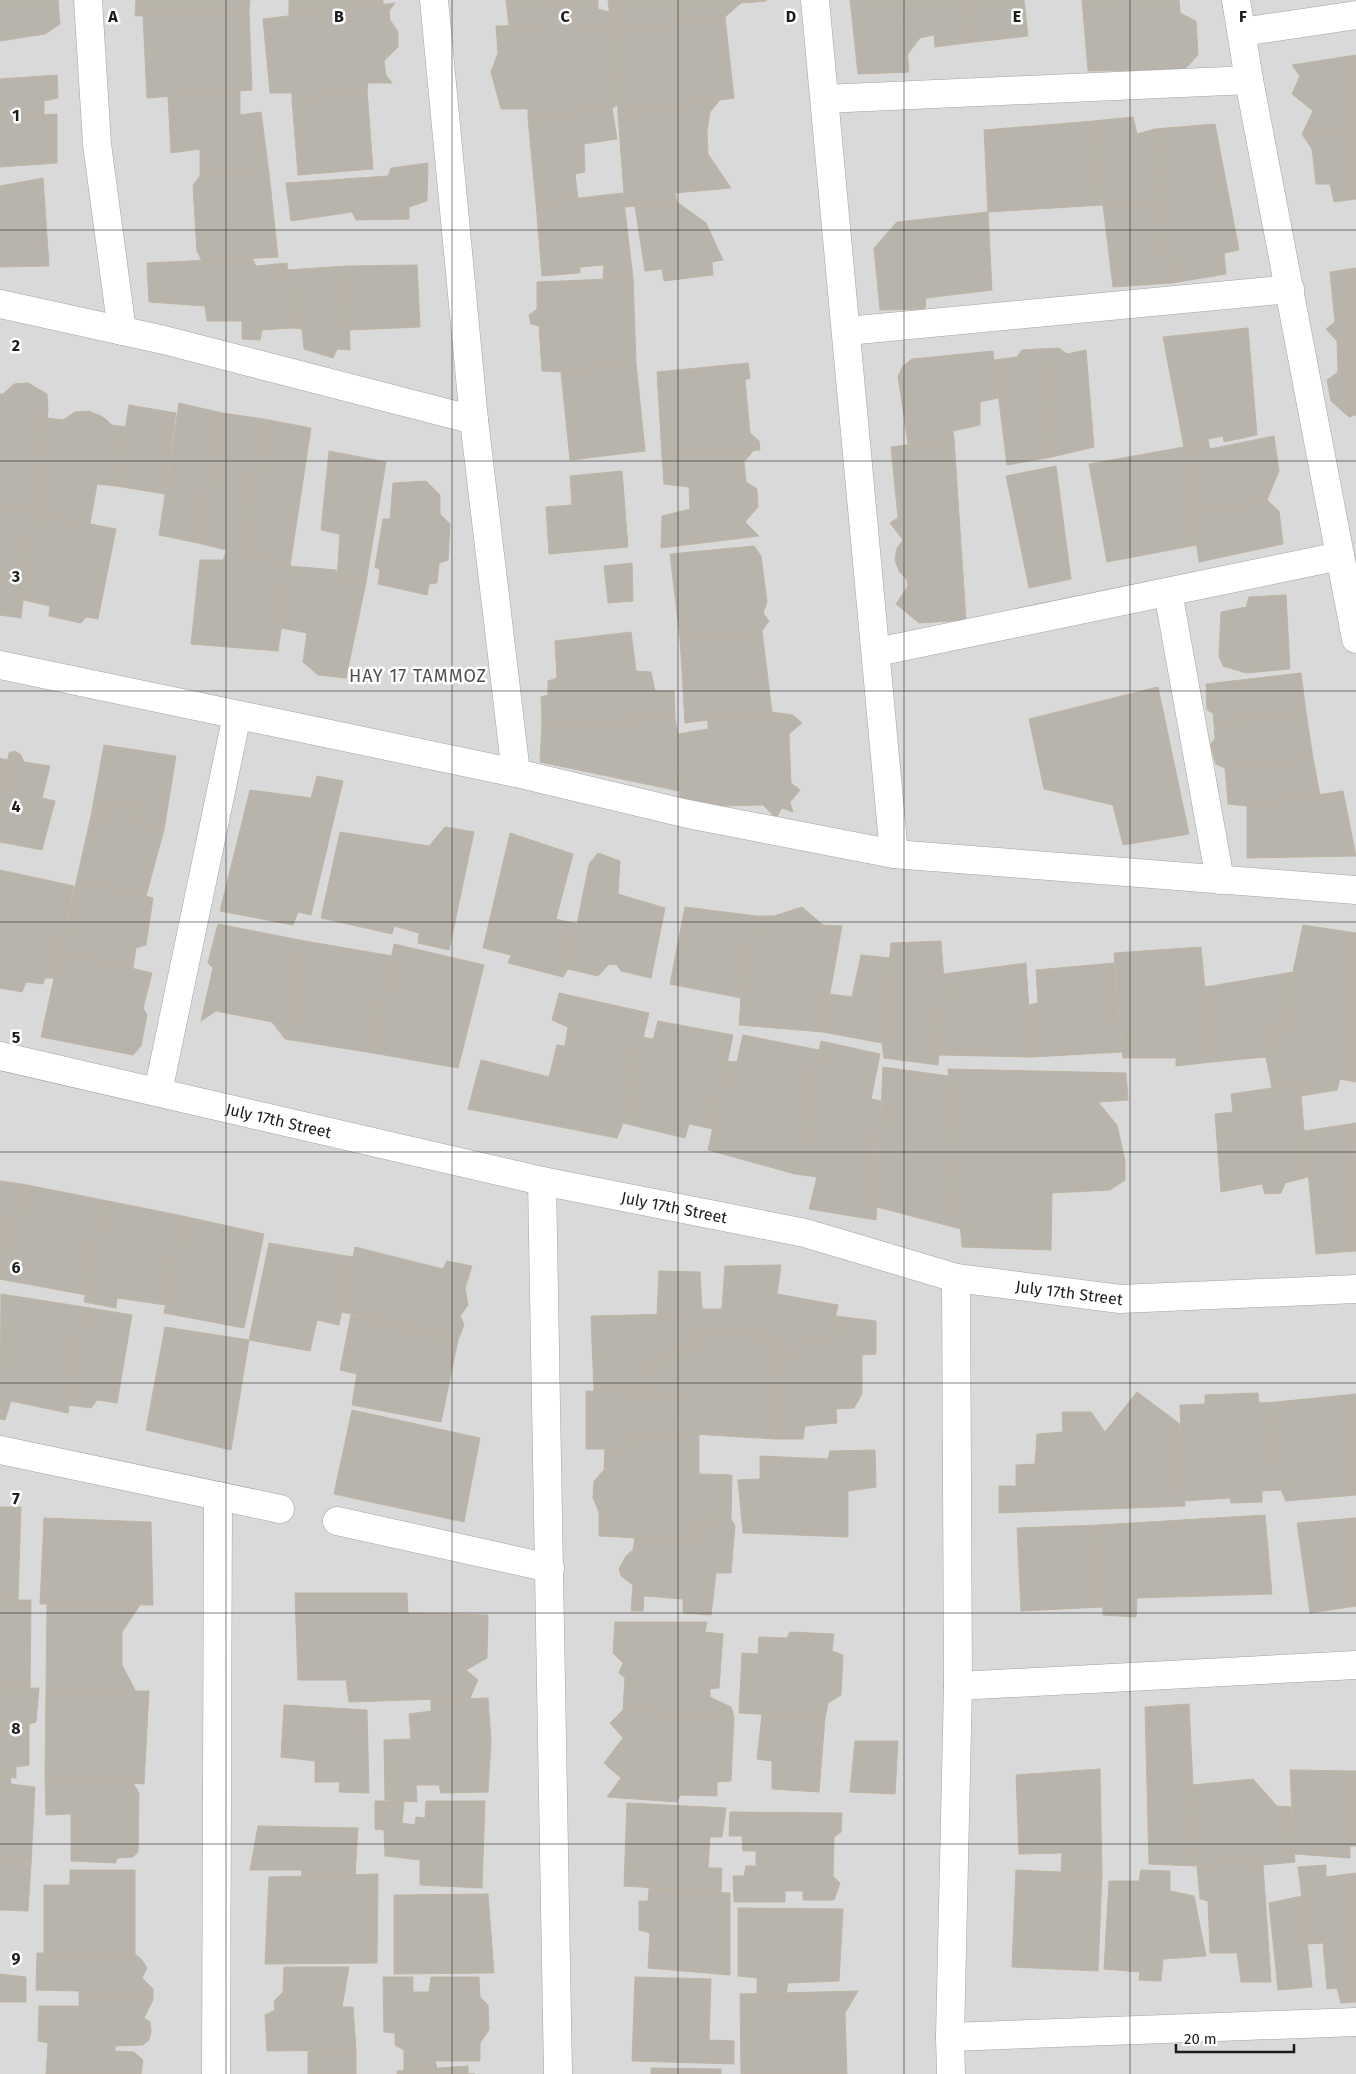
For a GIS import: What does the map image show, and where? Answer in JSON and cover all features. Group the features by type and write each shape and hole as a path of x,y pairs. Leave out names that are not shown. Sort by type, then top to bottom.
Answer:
{"street":[{"path":"88,0 97,144 122,331"},
{"path":"434,0 474,420 516,773"},
{"path":"815,0 826,99 894,854"},
{"path":"1236,0 1249,80 1356,639"},
{"path":"1242,32 1356,15"},
{"path":"826,99 1249,80"},
{"path":"847,331 1290,289"},
{"path":"0,304 122,331 474,420"},
{"path":"876,652 1340,556"},
{"path":"1168,592 1220,880"},
{"path":"0,665 516,773 688,814 894,854 1356,890"},
{"path":"158,1092 237,715"},
{"name":"July 17th Street","path":"0,1056 542,1181 805,1233 956,1278 1120,1299 1356,1289"},
{"path":"542,1181 558,2074"},
{"path":"951,2074 950,2037 958,1686 956,1278"},
{"path":"0,1450 280,1510"},
{"path":"216,2074 218,1496"},
{"path":"337,1521 550,1568"},
{"path":"958,1686 1356,1665"},
{"path":"950,2037 1356,2022"}],"shaded area":[{"path":"0,0 1356,0 1356,2074 0,2074"}],"building":[{"path":"0,0 58,0 60,24 45,34 0,41"},
{"path":"136,0 250,0 249,11 135,16"},
{"path":"289,0 383,0 383,4 289,16"},
{"path":"506,0 598,0 598,9 609,12 611,26 509,26"},
{"path":"608,0 680,0 682,22 616,31 611,26"},
{"path":"680,0 766,1 741,3 725,17 682,22"},
{"path":"850,0 903,0 909,72 858,74"},
{"path":"903,0 963,0 966,43 935,47 934,35 920,38 907,55"},
{"path":"963,0 1024,0 1028,36 966,43"},
{"path":"1082,0 1179,0 1180,13 1196,21 1198,55 1184,70 1088,71"},
{"path":"572,1 575,25 611,26 616,31 618,105 612,108 528,118 528,109 501,109 491,72 498,53 496,26 545,25 544,5"},
{"path":"395,3 389,11 390,20 398,32 398,47 384,61 386,75 392,83 368,83 367,90 292,99 292,93 270,93 263,19"},
{"path":"249,11 252,90 147,98 143,16"},
{"path":"725,17 734,98 618,114 616,31"},
{"path":"1356,55 1356,126 1302,134 1313,111 1292,94 1300,76 1292,65"},
{"path":"57,75 58,98 44,101 44,116 0,118 0,79"},
{"path":"367,90 373,169 298,175 292,99"},
{"path":"240,91 240,115 261,112 269,173 200,176 200,149 171,153 168,96"},
{"path":"720,100 710,112 707,131 708,154 731,188 675,193 677,202 625,207 618,114"},
{"path":"612,108 617,139 584,144 585,172 575,174 578,199 536,203 528,118"},
{"path":"57,114 57,163 0,167 0,118"},
{"path":"1133,117 1137,134 1155,129 1160,202 1103,205 1094,121"},
{"path":"1094,121 1103,205 988,212 984,130"},
{"path":"1215,124 1239,250 1224,253 1226,274 1172,283 1160,202 1155,129"},
{"path":"1356,126 1356,199 1334,202 1330,184 1316,184 1312,149 1302,134"},
{"path":"428,163 427,201 409,207 409,219 356,220 352,212 291,221 286,183 388,176 391,168"},
{"path":"269,173 278,257 202,261 197,251 193,185 200,176"},
{"path":"43,178 49,266 0,267 0,186"},
{"path":"623,193 633,278 603,279 604,265 580,267 580,273 542,276 536,203"},
{"path":"677,202 706,223 723,260 712,262 713,275 664,281 662,269 645,271 635,207"},
{"path":"1160,202 1172,283 1113,287 1103,205"},
{"path":"988,212 992,290 926,298 925,309 880,310 874,248 897,222"},
{"path":"252,258 256,266 287,263 291,328 262,330 260,340 242,339 242,321 207,321 205,306 149,302 147,263"},
{"path":"417,265 420,327 349,330 347,266"},
{"path":"347,266 350,350 337,349 333,358 304,349 302,329 291,328 287,270"},
{"path":"1356,268 1356,339 1337,341 1326,329 1335,322 1330,272"},
{"path":"633,278 636,363 561,372 542,371 539,326 531,324 529,315 537,309 537,282"},
{"path":"1248,328 1257,435 1224,442 1223,436 1208,439 1209,445 1184,447 1163,337"},
{"path":"1356,339 1356,415 1349,417 1331,401 1327,380 1338,372 1337,341"},
{"path":"1059,348 1067,354 1086,350 1094,447 1052,457 1039,349"},
{"path":"1039,349 1052,457 1007,465 994,360 1017,357 1022,350"},
{"path":"993,351 998,398 980,402 980,425 953,431 954,439 908,444 898,376 903,366 912,359"},
{"path":"636,363 645,451 570,460 561,372"},
{"path":"748,363 750,378 745,380 750,433 759,441 760,450 662,456 657,372"},
{"path":"28,383 47,394 48,411 34,513 0,507 0,394 3,394 14,384"},
{"path":"179,403 222,413 198,543 159,535"},
{"path":"129,405 176,413 165,494 116,486"},
{"path":"89,411 103,417 112,425 126,427 116,486 97,484 90,524 34,513 47,418 63,420 75,412"},
{"path":"222,413 264,419 243,554 198,543"},
{"path":"264,419 311,428 290,566 243,554"},
{"path":"1274,436 1279,471 1267,500 1199,512 1184,447 1209,445 1210,449"},
{"path":"954,439 966,620 919,623 896,604 908,586 907,580 899,571 895,560 897,548 903,540 890,523 898,518 891,447"},
{"path":"1184,447 1199,512 1193,520 1197,545 1107,562 1089,464"},
{"path":"329,451 386,462 366,582 337,579 340,534 321,530"},
{"path":"753,451 744,462 746,482 757,489 758,507 745,522 759,536 661,548 662,516 690,509 689,487 664,484 662,456"},
{"path":"1056,466 1071,579 1029,588 1006,476"},
{"path":"622,471 628,547 549,554 546,507 572,505 570,476"},
{"path":"426,481 440,495 440,514 450,524 448,560 439,563 437,583 429,584 427,595 378,584 380,570 375,567 383,519 390,519 393,483"},
{"path":"1267,500 1279,511 1283,544 1199,562 1193,520 1199,512"},
{"path":"0,507 34,513 21,618 0,615"},
{"path":"34,513 116,529 98,619 86,617 81,623 49,616 50,606 23,600"},
{"path":"754,546 761,556 767,602 763,613 769,621 762,631 680,638 670,554"},
{"path":"227,550 290,566 278,651 191,644 200,560 223,560"},
{"path":"632,563 633,601 608,603 604,566"},
{"path":"290,566 336,570 337,579 366,582 346,678 318,675 303,662 307,633 281,628"},
{"path":"1286,595 1290,669 1246,673 1223,666 1219,656 1221,612 1246,607 1249,597"},
{"path":"762,631 772,712 685,723 680,638"},
{"path":"631,632 636,671 651,672 655,691 674,691 675,719 542,722 541,697 548,695 548,681 557,678 555,641"},
{"path":"1301,673 1306,712 1214,723 1213,713 1207,710 1206,684"},
{"path":"1158,687 1189,834 1123,845 1113,805 1044,789 1029,719"},
{"path":"772,712 793,715 802,723 789,734 791,783 800,790 790,802 793,812 782,808 776,818 763,805 680,807 678,734 708,729 708,719"},
{"path":"1306,712 1313,758 1225,768 1216,764 1210,745 1215,739 1214,723"},
{"path":"675,719 678,734 679,791 540,762 542,722"},
{"path":"104,745 176,756 164,830 139,825 142,805 112,799 106,819 91,816"},
{"path":"14,751 21,755 24,762 50,766 42,798 55,801 42,850 0,842 0,799 9,753"},
{"path":"0,758 8,760 0,799"},
{"path":"1313,758 1320,795 1247,806 1228,804 1225,768"},
{"path":"317,776 343,781 311,915 298,912 293,925 220,911 250,790 311,798"},
{"path":"1343,791 1356,856 1247,858 1247,806"},
{"path":"112,799 142,805 139,825 164,830 146,896 77,878 91,816 106,819"},
{"path":"445,827 474,832 449,950 418,943 419,933 394,926 392,934 321,918 340,832 429,846"},
{"path":"510,833 573,854 556,919 577,924 568,969 563,977 508,963 511,955 483,948"},
{"path":"598,853 620,861 618,894 665,908 651,978 621,971 617,965 609,964 598,976 568,969 589,864"},
{"path":"0,870 74,886 54,978 45,978 43,984 26,982 22,992 0,988"},
{"path":"77,878 153,898 146,945 136,948 133,968 60,951"},
{"path":"685,907 756,916 741,998 670,984"},
{"path":"802,907 823,925 842,926 823,1032 739,1025 741,998 756,916 774,916"},
{"path":"218,924 305,941 285,1039 272,1022 216,1011 201,1021 213,968 208,963"},
{"path":"1303,925 1356,933 1356,1082 1340,1079 1337,1090 1301,1096 1300,1084 1272,1088 1266,1057 1269,1027 1294,1024 1293,972"},
{"path":"305,941 392,956 373,1053 285,1039"},
{"path":"941,941 945,994 938,1065 884,1058 882,1043 891,943"},
{"path":"394,944 484,965 458,1068 373,1053"},
{"path":"1201,947 1212,1062 1176,1066 1176,1058 1123,1058 1114,953"},
{"path":"60,951 152,973 143,1008 147,1015 141,1046 133,1055 41,1037"},
{"path":"861,955 890,958 882,1043 823,1032 830,994 852,997"},
{"path":"1026,963 1032,1057 939,1055 945,994 943,974"},
{"path":"1114,963 1122,1052 1032,1057 1029,1005 1038,1003 1036,970"},
{"path":"1293,972 1294,1024 1269,1027 1266,1057 1212,1062 1205,987"},
{"path":"559,993 649,1013 623,1123 617,1138 468,1109 481,1060 549,1077 557,1045 565,1046 568,1027 552,1020"},
{"path":"658,1021 733,1035 713,1129 689,1124 685,1138 623,1123 642,1037 653,1039"},
{"path":"743,1035 819,1050 795,1174 708,1150 727,1061 737,1062"},
{"path":"821,1041 880,1054 871,1099 881,1101 876,1220 809,1209 817,1177 795,1174"},
{"path":"883,1067 949,1076 961,1229 877,1207"},
{"path":"948,1069 1126,1073 1128,1100 1098,1102 1117,1125 1125,1161 1125,1180 1110,1190 1052,1193 1051,1250 962,1247"},
{"path":"1300,1084 1308,1177 1285,1183 1281,1193 1265,1194 1262,1184 1221,1192 1215,1114 1233,1112 1231,1094"},
{"path":"1356,1123 1356,1251 1316,1254 1304,1131"},
{"path":"0,1181 22,1184 5,1280 0,1279"},
{"path":"22,1184 103,1200 86,1295 5,1280"},
{"path":"103,1200 183,1216 166,1305 117,1298 116,1308 84,1302"},
{"path":"183,1216 264,1234 244,1328 164,1313"},
{"path":"269,1243 353,1257 339,1325 317,1320 310,1351 249,1340"},
{"path":"355,1247 443,1269 447,1261 472,1266 465,1288 468,1305 460,1316 464,1325 458,1340 342,1312"},
{"path":"781,1265 777,1294 838,1305 831,1338 800,1340 800,1358 776,1362 776,1343 757,1343 757,1334 698,1335 698,1346 677,1346 677,1314 657,1315 659,1271 700,1272 702,1309 722,1309 725,1266"},
{"path":"1,1294 84,1307 68,1413 11,1401 5,1420 0,1419"},
{"path":"84,1307 132,1315 117,1403 97,1400 91,1408 69,1405"},
{"path":"677,1314 677,1358 649,1362 649,1393 594,1392 591,1316"},
{"path":"351,1315 458,1340 441,1422 352,1405 357,1374 340,1370"},
{"path":"836,1316 876,1321 876,1354 862,1355 862,1394 854,1408 836,1409 837,1423 805,1426 803,1439 776,1439 776,1362 800,1358 800,1340 831,1338"},
{"path":"165,1327 249,1340 231,1450 146,1430"},
{"path":"757,1334 757,1343 776,1343 776,1439 676,1433 677,1393 649,1393 649,1362 677,1358 677,1346 698,1346 698,1335"},
{"path":"586,1391 677,1393 676,1433 631,1432 627,1449 586,1449"},
{"path":"1137,1392 1180,1424 1185,1506 999,1513 999,1486 1016,1486 1016,1465 1035,1464 1037,1434 1063,1432 1062,1412 1091,1412 1105,1432"},
{"path":"1258,1393 1259,1403 1276,1402 1281,1490 1262,1491 1262,1502 1231,1503 1230,1498 1184,1501 1180,1405 1205,1404 1205,1395"},
{"path":"1356,1394 1356,1495 1286,1501 1281,1490 1276,1402"},
{"path":"352,1410 480,1438 464,1522 334,1494"},
{"path":"631,1432 699,1434 699,1474 732,1475 731,1519 697,1521 694,1541 599,1536 599,1512 593,1498 594,1481 604,1470 605,1448 627,1449"},
{"path":"875,1450 876,1487 848,1491 848,1537 743,1533 738,1480 760,1479 760,1456 828,1459 830,1451"},
{"path":"0,1507 21,1507 18,1600 0,1600"},
{"path":"1265,1515 1272,1594 1137,1598 1136,1617 1103,1615 1099,1525"},
{"path":"44,1518 151,1522 153,1605 40,1604"},
{"path":"1356,1518 1356,1606 1310,1613 1297,1523"},
{"path":"731,1519 735,1526 731,1573 716,1573 711,1615 683,1613 683,1599 644,1596 643,1611 631,1611 633,1585 621,1576 619,1569 626,1556 633,1550 635,1538 694,1541 697,1521"},
{"path":"1099,1525 1102,1607 1021,1611 1017,1528"},
{"path":"295,1593 407,1593 408,1613 488,1615 487,1658 466,1670 478,1680 470,1698 349,1702 346,1680 298,1680"},
{"path":"0,1600 31,1600 30,1688 0,1688"},
{"path":"47,1604 140,1605 122,1632 122,1665 136,1692 46,1692"},
{"path":"615,1622 707,1622 705,1632 723,1634 719,1688 710,1689 710,1697 731,1707 734,1717 623,1710 625,1678 619,1673 623,1663 613,1653"},
{"path":"790,1632 834,1634 832,1651 843,1655 841,1695 828,1703 825,1718 739,1713 742,1653 758,1654 759,1637 787,1638"},
{"path":"0,1688 39,1688 36,1722 29,1724 29,1765 16,1767 16,1778 0,1777"},
{"path":"149,1691 144,1784 45,1776 46,1692"},
{"path":"488,1698 491,1742 488,1792 441,1793 439,1785 416,1785 417,1802 385,1800 384,1740 411,1739 409,1714 431,1711 431,1700"},
{"path":"1189,1704 1197,1866 1149,1864 1145,1707"},
{"path":"284,1705 367,1710 369,1793 339,1792 340,1782 315,1782 315,1761 281,1757"},
{"path":"623,1710 734,1717 731,1781 717,1782 717,1796 680,1795 677,1802 607,1797 621,1778 604,1763 623,1738 610,1723"},
{"path":"762,1714 825,1718 819,1792 772,1789 772,1761 757,1759"},
{"path":"855,1741 898,1741 895,1794 850,1792"},
{"path":"1100,1769 1102,1874 1061,1872 1062,1853 1019,1854 1016,1775"},
{"path":"1290,1770 1356,1771 1356,1846 1350,1846 1350,1858 1294,1854"},
{"path":"45,1776 133,1783 139,1793 138,1852 133,1857 118,1858 115,1863 71,1861 71,1814 46,1815"},
{"path":"0,1777 10,1777 11,1784 35,1787 31,1864 0,1863"},
{"path":"1253,1779 1277,1806 1291,1807 1295,1862 1263,1865 1253,1859 1243,1862 1197,1866 1193,1785"},
{"path":"375,1801 404,1801 402,1823 415,1825 416,1817 425,1818 426,1801 485,1801 482,1888 420,1885 420,1860 385,1856 384,1830 375,1829"},
{"path":"627,1803 726,1808 722,1837 710,1837 708,1868 722,1868 721,1892 624,1886"},
{"path":"730,1812 842,1813 841,1832 834,1837 833,1876 840,1883 834,1900 803,1900 803,1891 785,1891 785,1902 734,1902 733,1876 744,1876 746,1866 756,1866 756,1851 743,1851 742,1836 729,1836"},
{"path":"258,1826 358,1828 355,1875 302,1876 301,1870 250,1870"},
{"path":"1253,1859 1263,1865 1271,1982 1241,1982 1237,1953 1210,1953 1208,1901 1200,1899 1197,1866 1243,1862"},
{"path":"0,1863 31,1864 28,1911 0,1910"},
{"path":"1326,1865 1326,1877 1356,1873 1356,2002 1341,2003 1337,1988 1327,1989 1323,1943 1308,1944 1298,1867"},
{"path":"70,1870 135,1870 135,1954 44,1953 44,1885 70,1885"},
{"path":"1016,1870 1102,1874 1098,1971 1012,1967"},
{"path":"1141,1870 1170,1871 1170,1891 1194,1896 1206,1956 1163,1959 1161,1981 1139,1980 1140,1972 1104,1969 1109,1881 1139,1881"},
{"path":"378,1874 377,1963 265,1964 269,1877"},
{"path":"649,1888 730,1893 730,1975 648,1968 650,1933 639,1930 639,1901 648,1901"},
{"path":"488,1894 494,1973 394,1974 394,1895"},
{"path":"1302,1896 1312,1987 1278,1990 1269,1903"},
{"path":"738,1908 843,1909 839,1981 788,1983 786,1993 757,1993 757,1978 738,1976"},
{"path":"37,1953 135,1954 147,1968 142,1978 153,1989 153,2000 79,1997 79,1991 36,1990"},
{"path":"284,1967 349,1967 342,2007 353,2007 356,2050 267,2051 265,2015 275,2010 274,2001 283,1992"},
{"path":"0,1974 26,1977 26,2002 0,2002"},
{"path":"383,1977 413,1977 413,1992 429,1992 431,1977 479,1977 480,1997 488,2005 489,2030 480,2043 480,2061 435,2061 437,2068 404,2070 404,2050 395,2045 395,2033 384,2032"},
{"path":"635,1977 711,1979 709,2040 734,2041 734,2064 632,2061"},
{"path":"858,1991 845,2013 847,2074 741,2074 740,1994"},
{"path":"79,1997 153,2000 144,2018 150,2022 151,2032 149,2040 143,2045 115,2046 115,2051 134,2052 143,2060 141,2074 46,2074 48,2043 38,2041 39,2006 79,2006"},
{"path":"356,2050 356,2074 308,2074 308,2051"},
{"path":"468,2066 468,2074 397,2074 397,2071"},
{"path":"651,2068 721,2069 721,2074 651,2074"}],"district":[{"name":"HAY 17 TAMMOZ","path":"418,676"}]}
